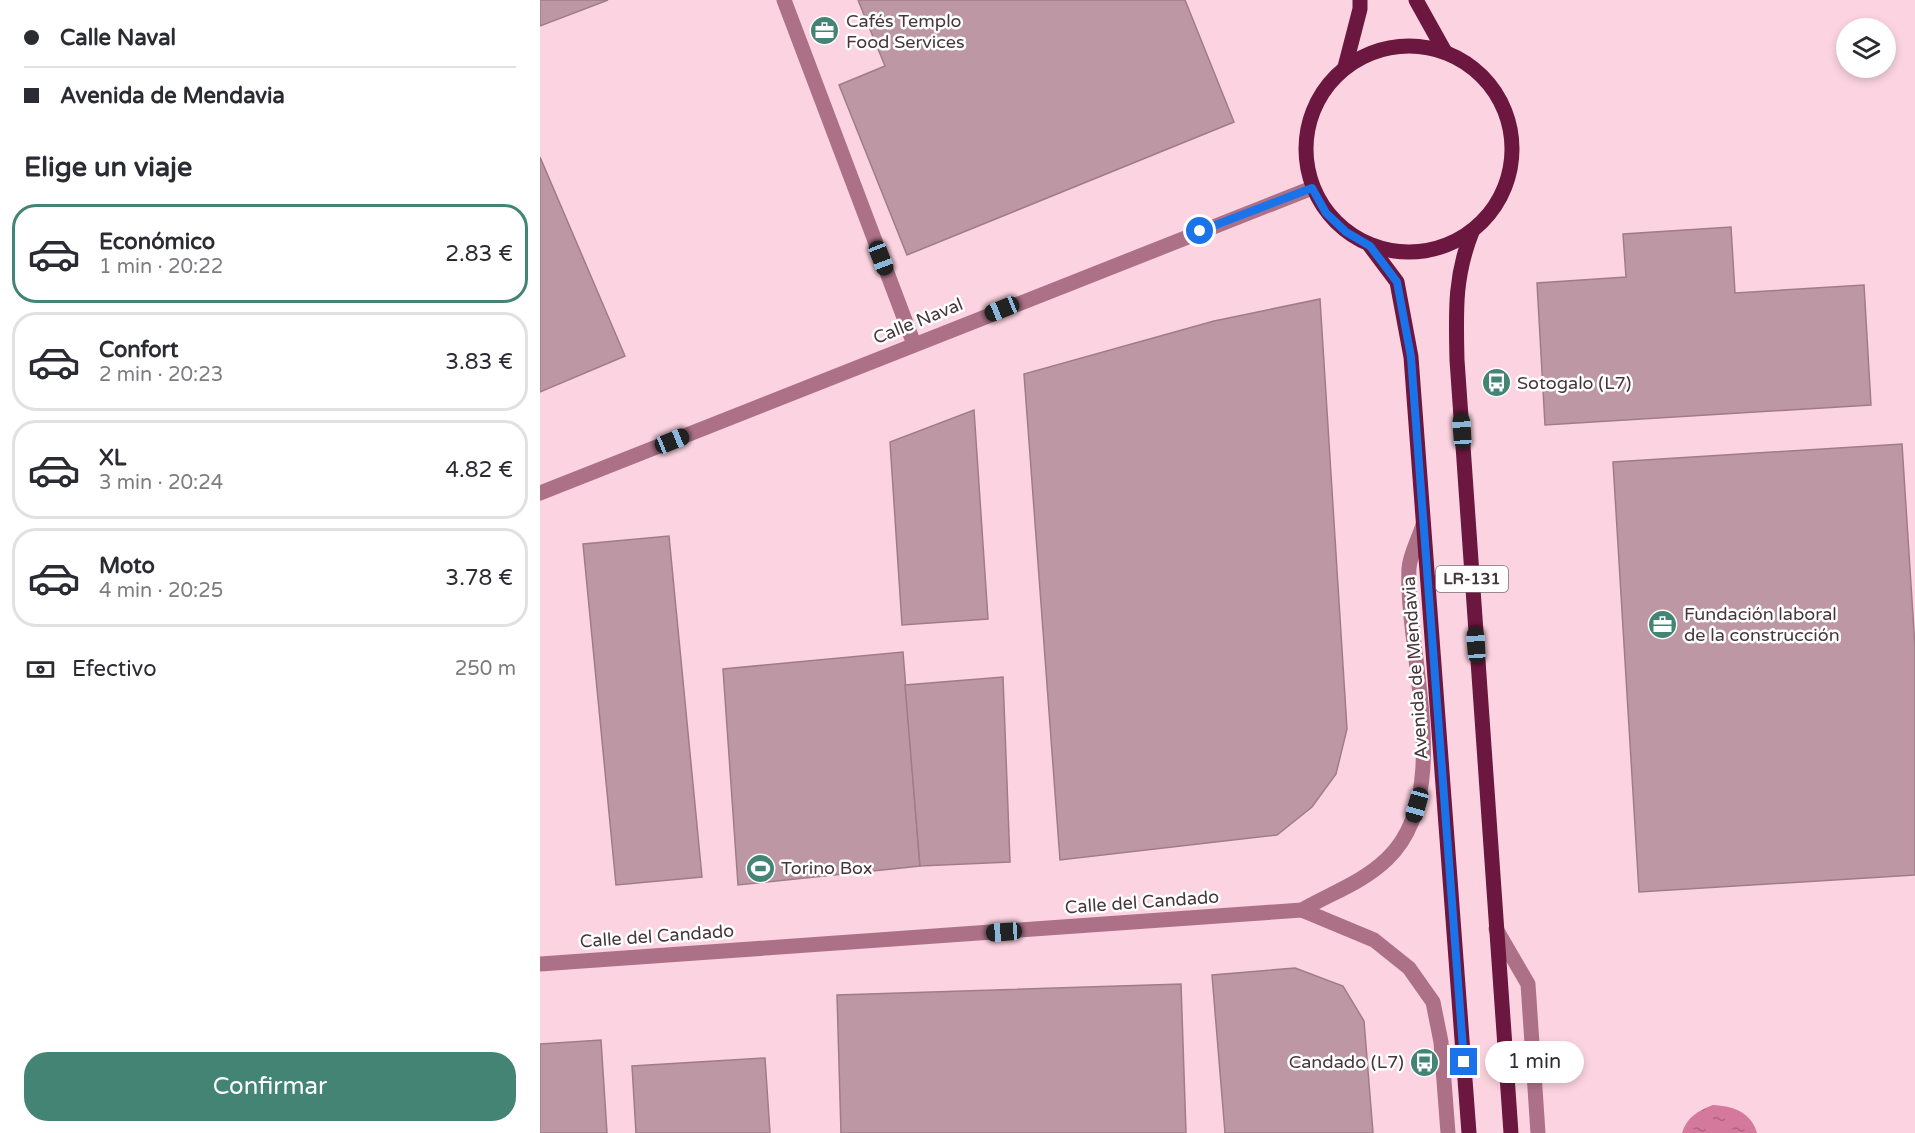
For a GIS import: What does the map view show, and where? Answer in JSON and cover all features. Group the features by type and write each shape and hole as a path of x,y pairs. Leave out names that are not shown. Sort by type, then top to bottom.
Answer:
{"main road":[{"path":"1345,67 1360,0"},
{"path":"1416,0 1445,52"},
{"path":"1411,45 1445,52 1473,67 1494,90 1509,118 1513,150 1508,181 1494,209 1472,232 1441,249 1405,254 1370,246 1346,232 1332,219 1312,188 1305,156 1309,122 1322,92 1345,67 1376,50 1411,45"},
{"name":"LR-131","path":"1472,232 1461,259 1456,293 1457,360 1511,1133"},
{"name":"Avenida de Mendavia","path":"1370,246 1397,282 1411,357 1469,1133"}],"street":[{"path":"784,0 914,344"},
{"name":"Calle Naval","path":"540,493 1312,188"},
{"name":"Calle del Candado","path":"540,964 1302,910 1358,882 1389,858 1411,825 1422,785 1422,765 1409,567 1423,525"},
{"path":"1302,910 1374,940 1409,968 1433,1002 1441,1042 1449,1133"},
{"path":"1496,929 1528,984 1538,1133"}],"water":[{"path":"1713,1105 1740,1111 1750,1120 1757,1133 1682,1133 1694,1115"}],"building":[{"path":"540,0 608,0 540,26"},
{"path":"858,0 1185,0 1234,122 907,255 839,85 885,66"},
{"path":"540,157 625,356 540,392"},
{"path":"1731,227 1735,293 1864,285 1871,405 1545,425 1537,283 1626,277 1623,234"},
{"path":"1320,299 1347,729 1336,774 1312,807 1277,835 1060,860 1024,374 1214,321"},
{"path":"974,410 988,619 902,625 890,442"},
{"path":"1902,444 1915,647 1915,875 1639,892 1613,462"},
{"path":"669,536 702,877 616,885 583,544"},
{"path":"903,652 920,866 738,885 723,669"},
{"path":"1003,677 1010,862 920,866 905,685"},
{"path":"1295,968 1343,986 1364,1021 1373,1133 1225,1133 1212,975"},
{"path":"1181,984 1186,1133 841,1133 837,995"},
{"path":"601,1040 607,1133 540,1133 540,1044"},
{"path":"765,1058 770,1133 636,1133 632,1066"}],"place":[{"name":"Cafés Templo Food Services","path":"825,31"},
{"name":"Sotogalo (L7)","path":"1496,383"},
{"name":"Fundación laboral de la construcción","path":"1663,624"},
{"name":"Torino Box","path":"760,868"},
{"name":"Candado (L7)","path":"1425,1062"}],"route":[{"path":"1200,231 1312,188 1326,213 1346,232 1370,246 1397,282 1411,357 1464,1062"}]}
